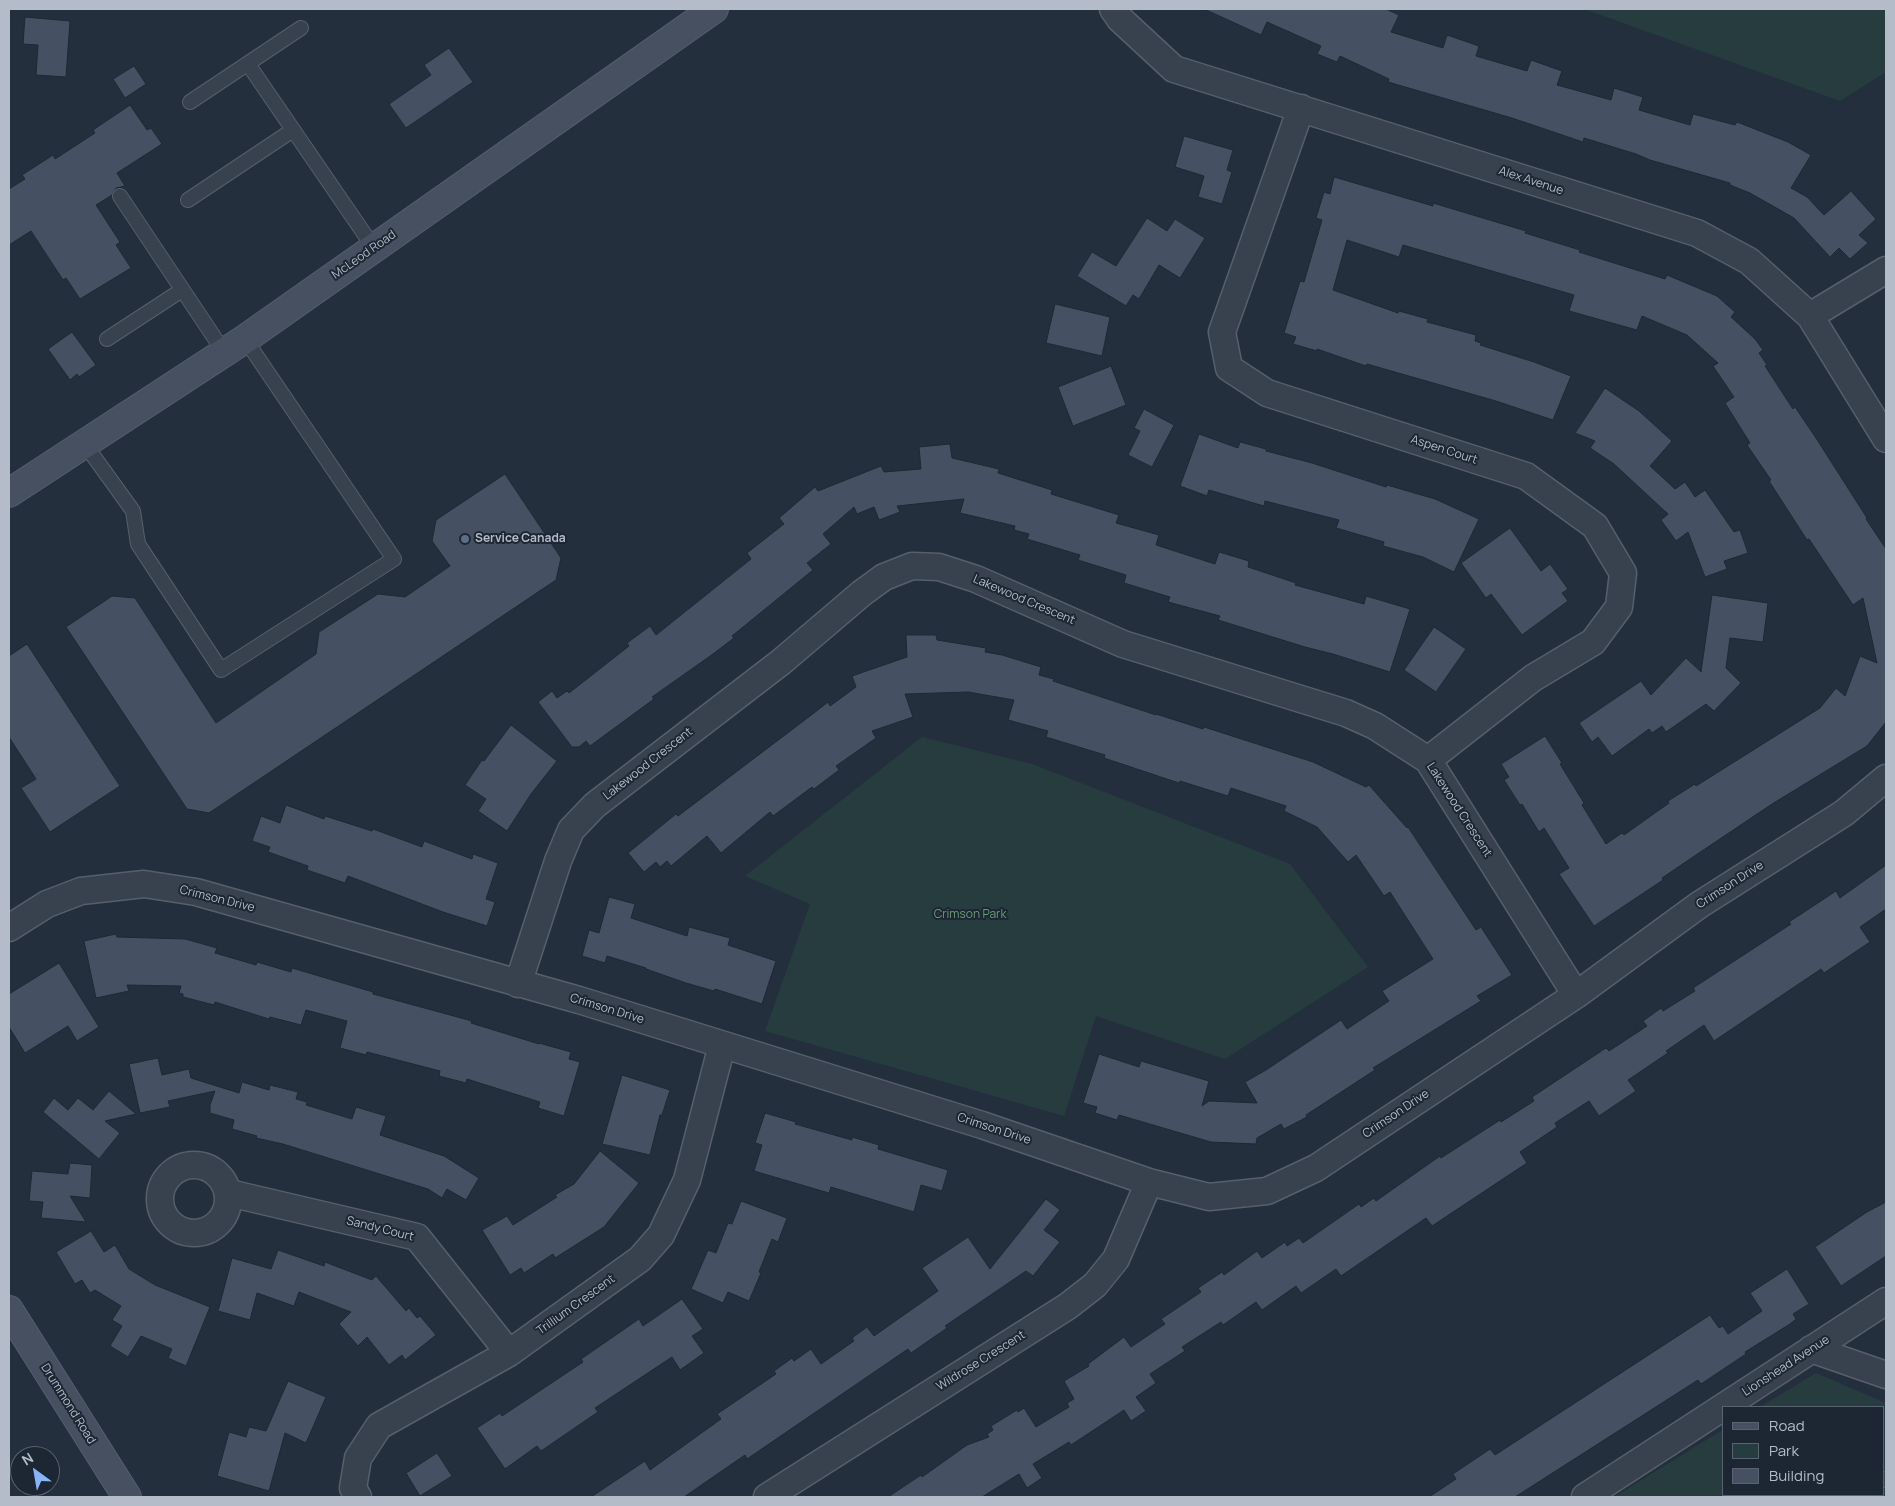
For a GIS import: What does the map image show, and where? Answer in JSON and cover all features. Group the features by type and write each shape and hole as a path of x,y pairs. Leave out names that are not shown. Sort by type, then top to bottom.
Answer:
{"main road":[{"name":"McLeod Road","path":"9,493 234,346 714,9"},
{"name":"Drummond Road","path":"9,1310 16,1337 127,1497"}],"street":[{"name":"Alex Avenue","path":"1113,9 1120,18 1174,69 1697,233 1749,260 1810,316 1886,439"},
{"name":"Aspen Court","path":"1301,108 1222,332 1228,368 1267,393 1526,476 1595,526 1622,573 1619,607 1592,642 1534,678 1428,760"},
{"path":"1810,316 1886,270"},
{"name":"Lakewood Crescent","path":"518,984 558,861 571,830 595,805 781,662 862,593 884,578 912,566 939,567 976,578 1123,644 1346,713 1375,726 1428,760 1576,995"},
{"name":"Crimson Drive","path":"9,928 47,904 81,891 144,884 196,892 579,1000 982,1125 1149,1182 1210,1197 1267,1191 1316,1168 1576,995 1699,905 1844,813 1886,778"},
{"name":"Trillium Crescent","path":"358,1497 353,1488 358,1458 379,1426 509,1353 640,1259 661,1235 687,1180 722,1045"},
{"name":"Wildrose Crescent","path":"767,1497 1068,1306 1095,1285 1116,1259 1149,1182"},
{"name":"Sandy Court","path":"228,1194 417,1237 509,1353"},
{"name":"Lionshead Avenue","path":"1724,1406 1886,1301"},
{"path":"1811,1349 1886,1375"},
{"name":"Lionshead Avenue","path":"1586,1497 1722,1408"}],"lane":[{"path":"190,102 301,28"},
{"path":"248,64 374,248"},
{"path":"188,200 293,130"},
{"path":"84,444 133,511 138,544 221,670 394,559 234,346 182,290 120,196"},
{"path":"107,339 182,290"}],"green space":[{"path":"1584,9 1886,9 1886,72 1840,101"},
{"name":"Crimson Park","path":"922,737 1032,764 1290,864 1368,967 1225,1059 1096,1016 1064,1116 765,1031 810,904 745,876"},
{"path":"1816,1373 1886,1403 1886,1497 1614,1497 1722,1430 1722,1496 1885,1496 1885,1406 1762,1406"}],"building":[{"path":"1204,9 1386,9 1399,15 1391,32 1443,48 1447,35 1479,46 1476,56 1527,71 1531,60 1562,71 1557,85 1611,100 1614,88 1643,97 1639,110 1690,125 1693,114 1735,125 1737,122 1788,142 1811,155 1791,188 1807,197 1824,215 1851,191 1876,219 1859,235 1868,243 1850,259 1839,248 1830,257 1794,218 1750,193 1730,185 1730,183 1650,160 1584,138 1583,142 1512,118 1388,82 1389,79 1340,56 1337,62 1317,54 1321,46 1267,22 1261,35"},
{"path":"25,17 70,21 66,77 36,75 38,45 23,44"},
{"path":"449,48 473,82 406,128 389,104 431,75 424,65"},
{"path":"134,66 146,84 125,98 113,79"},
{"path":"130,105 147,130 151,128 162,144 117,173 125,186 116,188 112,195 96,205 120,242 116,245 131,268 80,299 66,278 63,280 31,231 9,245 9,189 25,179 22,175 53,155 55,159 95,133 93,130"},
{"path":"1184,136 1233,150 1227,170 1232,172 1222,204 1198,197 1204,176 1175,167"},
{"path":"1334,177 1433,206 1433,203 1526,231 1525,233 1580,250 1579,252 1665,279 1667,275 1717,296 1735,312 1731,317 1755,339 1763,350 1759,353 1767,365 1765,366 1793,409 1795,407 1816,438 1886,549 1886,722 1867,746 1772,804 1594,926 1559,874 1569,868 1544,828 1539,832 1522,804 1520,805 1504,780 1509,777 1501,764 1545,736 1584,803 1582,805 1606,844 1622,833 1624,835 1669,803 1668,801 1695,784 1696,786 1820,708 1836,688 1845,696 1860,656 1877,663 1863,598 1853,605 1809,539 1807,540 1769,481 1771,480 1747,445 1750,443 1725,403 1734,397 1713,366 1718,363 1687,335 1642,316 1637,330 1569,311 1574,295 1403,245 1399,257 1347,240 1333,290 1398,313 1399,311 1428,319 1427,322 1476,335 1475,341 1481,343 1480,345 1571,376 1553,420 1496,401 1367,364 1366,366 1317,349 1317,351 1293,344 1296,337 1284,333 1300,281 1304,282 1322,220 1316,218 1324,192 1330,194"},
{"path":"1147,218 1167,231 1175,219 1205,238 1180,278 1159,265 1139,299 1133,295 1126,306 1077,276 1092,252 1116,266"},
{"path":"1055,304 1110,317 1102,356 1046,343"},
{"path":"72,332 96,365 79,377 77,374 70,380 48,349"},
{"path":"1111,366 1126,405 1073,426 1058,387"},
{"path":"1605,388 1639,411 1672,441 1650,466 1675,489 1685,482 1695,497 1705,490 1734,532 1740,530 1748,553 1724,561 1727,569 1705,577 1688,532 1676,541 1661,520 1668,514 1614,464 1590,448 1595,441 1575,433"},
{"path":"1144,409 1174,425 1152,467 1128,455 1140,431 1134,428"},
{"path":"1199,434 1238,448 1240,442 1266,449 1266,451 1312,463 1386,487 1387,485 1435,499 1479,519 1454,572 1423,557 1383,546 1384,542 1336,528 1339,520 1265,501 1264,506 1209,490 1207,496 1180,486"},
{"path":"950,444 952,458 999,469 998,473 1052,490 1051,494 1119,515 1116,523 1159,535 1156,545 1215,564 1219,552 1249,561 1248,567 1296,583 1295,585 1364,604 1366,596 1410,609 1390,672 1218,620 1220,616 1168,602 1170,597 1124,583 1126,575 1078,560 1080,555 1027,539 1029,534 1014,530 1015,526 960,513 964,499 897,506 900,512 879,520 874,507 857,514 854,507 823,534 831,544 807,563 813,570 732,636 734,638 652,697 654,699 590,746 586,741 579,747 572,747 538,702 552,691 557,698 567,691 569,693 629,646 627,643 650,626 656,635 751,559 747,553 784,524 779,518 815,487 818,491 881,466 884,472 921,469 919,447"},
{"path":"505,474 561,558 556,580 209,813 187,809 66,627 112,596 135,598 216,723 316,654 319,632 378,594 405,597 450,566 432,541 436,520"},
{"path":"1510,528 1541,571 1550,564 1568,589 1562,593 1568,601 1522,635 1491,594 1486,598 1461,563"},
{"path":"1712,595 1768,603 1763,642 1730,638 1726,668 1741,683 1714,711 1706,704 1666,732 1662,726 1652,733 1649,729 1612,756 1598,737 1592,742 1579,723 1641,681 1651,695 1686,658 1701,672"},
{"path":"1434,627 1466,649 1436,692 1404,670"},
{"path":"906,635 936,635 937,640 986,648 985,652 1002,655 1041,667 1039,675 1054,679 1053,681 1156,715 1203,729 1204,727 1313,762 1366,787 1369,785 1408,827 1476,930 1481,927 1512,975 1477,996 1481,1001 1373,1068 1375,1070 1306,1115 1307,1117 1284,1129 1281,1124 1257,1138 1256,1144 1211,1142 1119,1115 1117,1120 1095,1113 1097,1107 1083,1103 1099,1054 1139,1067 1141,1061 1209,1081 1202,1106 1209,1101 1257,1103 1245,1082 1341,1020 1347,1029 1389,1001 1382,991 1433,959 1390,892 1384,896 1356,855 1348,862 1317,827 1284,811 1286,806 1231,788 1228,796 1180,781 1179,783 1104,758 1105,755 1046,737 1048,731 1008,720 1014,700 968,692 905,694 913,717 872,731 876,738 836,766 839,770 773,816 770,812 721,853 707,836 671,866 667,861 660,867 656,862 644,872 628,853 676,814 678,816 828,702 830,706 856,687 852,676 907,657"},
{"path":"27,644 120,786 50,832 21,788 36,779 9,737 9,656"},
{"path":"511,725 557,761 531,794 507,831 478,811 486,799 465,785 482,760 484,761"},
{"path":"286,805 324,819 325,816 372,831 373,829 422,847 424,841 472,859 473,854 498,863 486,899 495,902 487,926 443,912 348,876 345,883 307,870 308,866 268,852 270,847 252,841 261,816 280,823"},
{"path":"1886,865 1886,909 1860,927 1870,942 1824,973 1821,969 1714,1041 1704,1025 1666,1051 1668,1053 1628,1080 1636,1091 1599,1116 1589,1101 1555,1123 1557,1127 1520,1152 1527,1163 1432,1226 1426,1218 1341,1276 1336,1269 1301,1293 1296,1286 1262,1310 1256,1302 1223,1325 1221,1322 1182,1347 1185,1351 1150,1374 1156,1383 1136,1397 1146,1411 1131,1421 1124,1410 1071,1445 1069,1442 1033,1464 1042,1478 1027,1488 1019,1474 982,1497 888,1497 921,1475 922,1477 967,1445 989,1437 987,1434 993,1430 991,1426 1017,1410 1018,1412 1024,1408 1036,1427 1069,1407 1067,1403 1074,1399 1064,1381 1089,1366 1088,1364 1124,1337 1131,1347 1165,1324 1161,1319 1201,1292 1198,1288 1222,1272 1224,1275 1257,1251 1262,1258 1285,1242 1287,1246 1299,1238 1303,1243 1359,1204 1361,1207 1374,1198 1376,1201 1440,1156 1441,1158 1500,1120 1501,1122 1534,1101 1532,1097 1606,1048 1609,1051 1647,1026 1643,1021 1661,1008 1663,1011 1695,991 1693,988 1791,924 1789,922 1836,891 1840,898"},
{"path":"609,897 635,904 631,918 687,936 689,927 730,938 728,945 776,961 762,1004 715,989 714,991 686,983 607,956 605,963 582,956 589,930 599,933"},
{"path":"116,934 117,937 185,939 217,948 215,953 256,965 257,962 291,972 292,968 373,992 373,994 472,1021 471,1023 539,1044 571,1052 569,1059 580,1062 564,1116 538,1108 540,1102 467,1079 466,1083 439,1076 440,1071 367,1052 366,1055 340,1048 347,1021 306,1010 301,1025 270,1017 269,1019 215,1002 214,1005 183,997 183,994 179,993 181,986 127,985 129,991 96,998 84,941"},
{"path":"59,963 99,1027 77,1041 68,1026 25,1053 9,1027 9,994"},
{"path":"158,1058 162,1075 189,1069 191,1078 239,1093 242,1082 269,1090 270,1085 298,1092 296,1099 307,1102 306,1105 352,1119 356,1107 386,1116 380,1135 444,1156 479,1178 466,1200 447,1189 442,1198 428,1189 283,1144 256,1138 257,1136 232,1129 234,1120 210,1113 210,1105 215,1091 168,1101 170,1107 140,1113 129,1064"},
{"path":"622,1075 670,1090 662,1115 660,1115 650,1155 602,1144"},
{"path":"109,1091 136,1114 105,1121 120,1133 99,1159 43,1112 54,1098 68,1110 78,1098 93,1110"},
{"path":"765,1113 796,1122 795,1124 852,1140 852,1137 879,1145 878,1149 948,1170 942,1191 921,1185 914,1212 831,1187 829,1193 754,1171 762,1145 755,1143"},
{"path":"600,1151 639,1183 604,1227 555,1258 553,1254 524,1273 521,1268 510,1275 482,1230 507,1216 513,1225 557,1197 555,1195 574,1184"},
{"path":"70,1163 92,1165 90,1198 70,1196 86,1222 41,1218 43,1202 29,1201 32,1171 68,1174"},
{"path":"1046,1199 1060,1210 1044,1230 1060,1242 1033,1276 1026,1271 945,1326 947,1328 911,1353 908,1349 747,1459 745,1455 684,1497 591,1497 645,1461 650,1470 721,1419 717,1414 776,1374 774,1371 792,1358 794,1361 811,1349 821,1364 854,1341 852,1338 867,1327 874,1336 938,1291 922,1268 968,1237 990,1269"},
{"path":"741,1201 787,1218 778,1242 772,1239 759,1272 761,1273 749,1301 728,1292 723,1303 691,1289 708,1250 716,1253 728,1223 732,1224"},
{"path":"1886,1202 1886,1256 1841,1286 1815,1247 1867,1212"},
{"path":"91,1231 104,1252 115,1245 129,1269 155,1285 210,1307 186,1366 168,1358 172,1349 141,1336 128,1357 110,1346 122,1326 112,1320 121,1306 95,1290 90,1293 82,1280 75,1284 56,1252"},
{"path":"278,1250 324,1266 325,1262 372,1280 376,1276 406,1311 409,1308 417,1318 420,1316 436,1335 405,1360 402,1355 389,1365 367,1337 358,1346 339,1324 351,1312 299,1292 294,1306 257,1293 250,1320 218,1311 232,1258 271,1269"},
{"path":"1787,1269 1809,1304 1793,1314 1796,1319 1790,1324 1745,1352 1746,1354 1701,1384 1698,1380 1515,1497 1429,1497 1456,1479 1453,1474 1490,1449 1495,1455 1710,1315 1719,1328 1723,1326 1728,1334 1762,1311 1750,1293"},
{"path":"682,1299 703,1329 692,1336 704,1353 680,1370 672,1357 595,1408 598,1412 541,1451 537,1446 505,1469 477,1428 500,1413 502,1416 583,1362 581,1359 639,1319 643,1326"},
{"path":"288,1381 326,1397 306,1443 285,1433 269,1491 217,1476 229,1432 246,1437 249,1427 266,1431"},
{"path":"437,1453 452,1476 420,1496 406,1473"}],"place":[{"name":"Service Canada","path":"465,539"}]}
